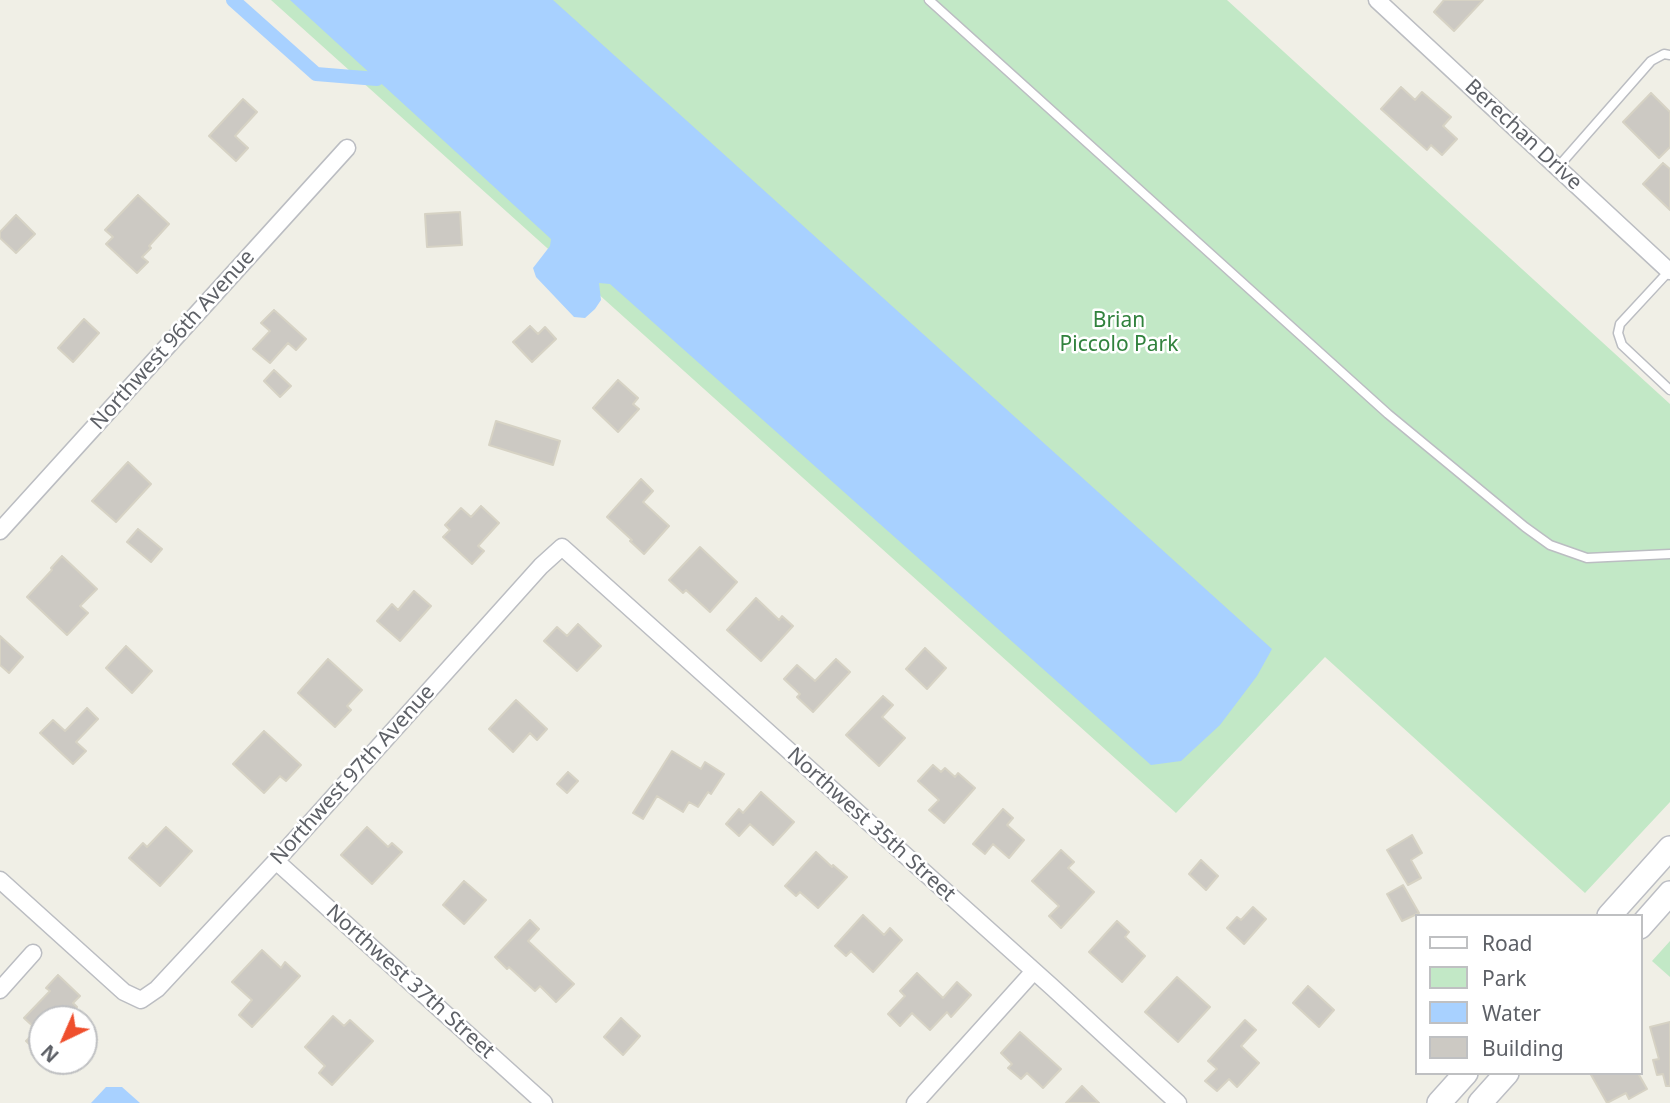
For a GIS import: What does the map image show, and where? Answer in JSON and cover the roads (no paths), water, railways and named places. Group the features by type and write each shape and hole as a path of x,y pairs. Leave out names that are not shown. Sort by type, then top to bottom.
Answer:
{"main road":[{"path":"1611,914 1670,848"},
{"path":"1645,921 1670,893"},
{"path":"1628,895 1640,914"},
{"path":"1439,1103 1464,1075"},
{"path":"1480,1103 1505,1075"}],"street":[{"name":"Berechan Drive","path":"1377,0 1670,270"},
{"name":"Northwest 96th Avenue","path":"0,531 347,148"},
{"name":"Northwest 97th Avenue","path":"0,880 124,992 141,1000 157,989 276,861 541,566 562,547"},
{"name":"Northwest 35th Street","path":"562,547 1178,1103"},
{"name":"Northwest 37th Street","path":"276,861 544,1103"},
{"path":"0,990 33,953"},
{"path":"915,1103 1034,971"}],"lane":[{"path":"929,0 1388,414 1525,527 1550,545 1587,558 1670,554"},
{"path":"1558,167 1651,61 1664,54 1670,55"},
{"path":"1670,270 1620,324 1618,333 1622,345 1670,390"}],"water":[{"path":"290,0 553,0 1272,649 1257,676 1220,725 1181,761 1151,765 610,284 599,283 601,300 595,309 585,318 574,317 536,277 533,268 550,246 551,239"},
{"path":"106,1087 122,1087 140,1103 91,1103"}],"waterway":[{"path":"233,0 316,74 377,79"}],"park label":[{"name":"Brian Piccolo Park","path":"1119,333"}]}
